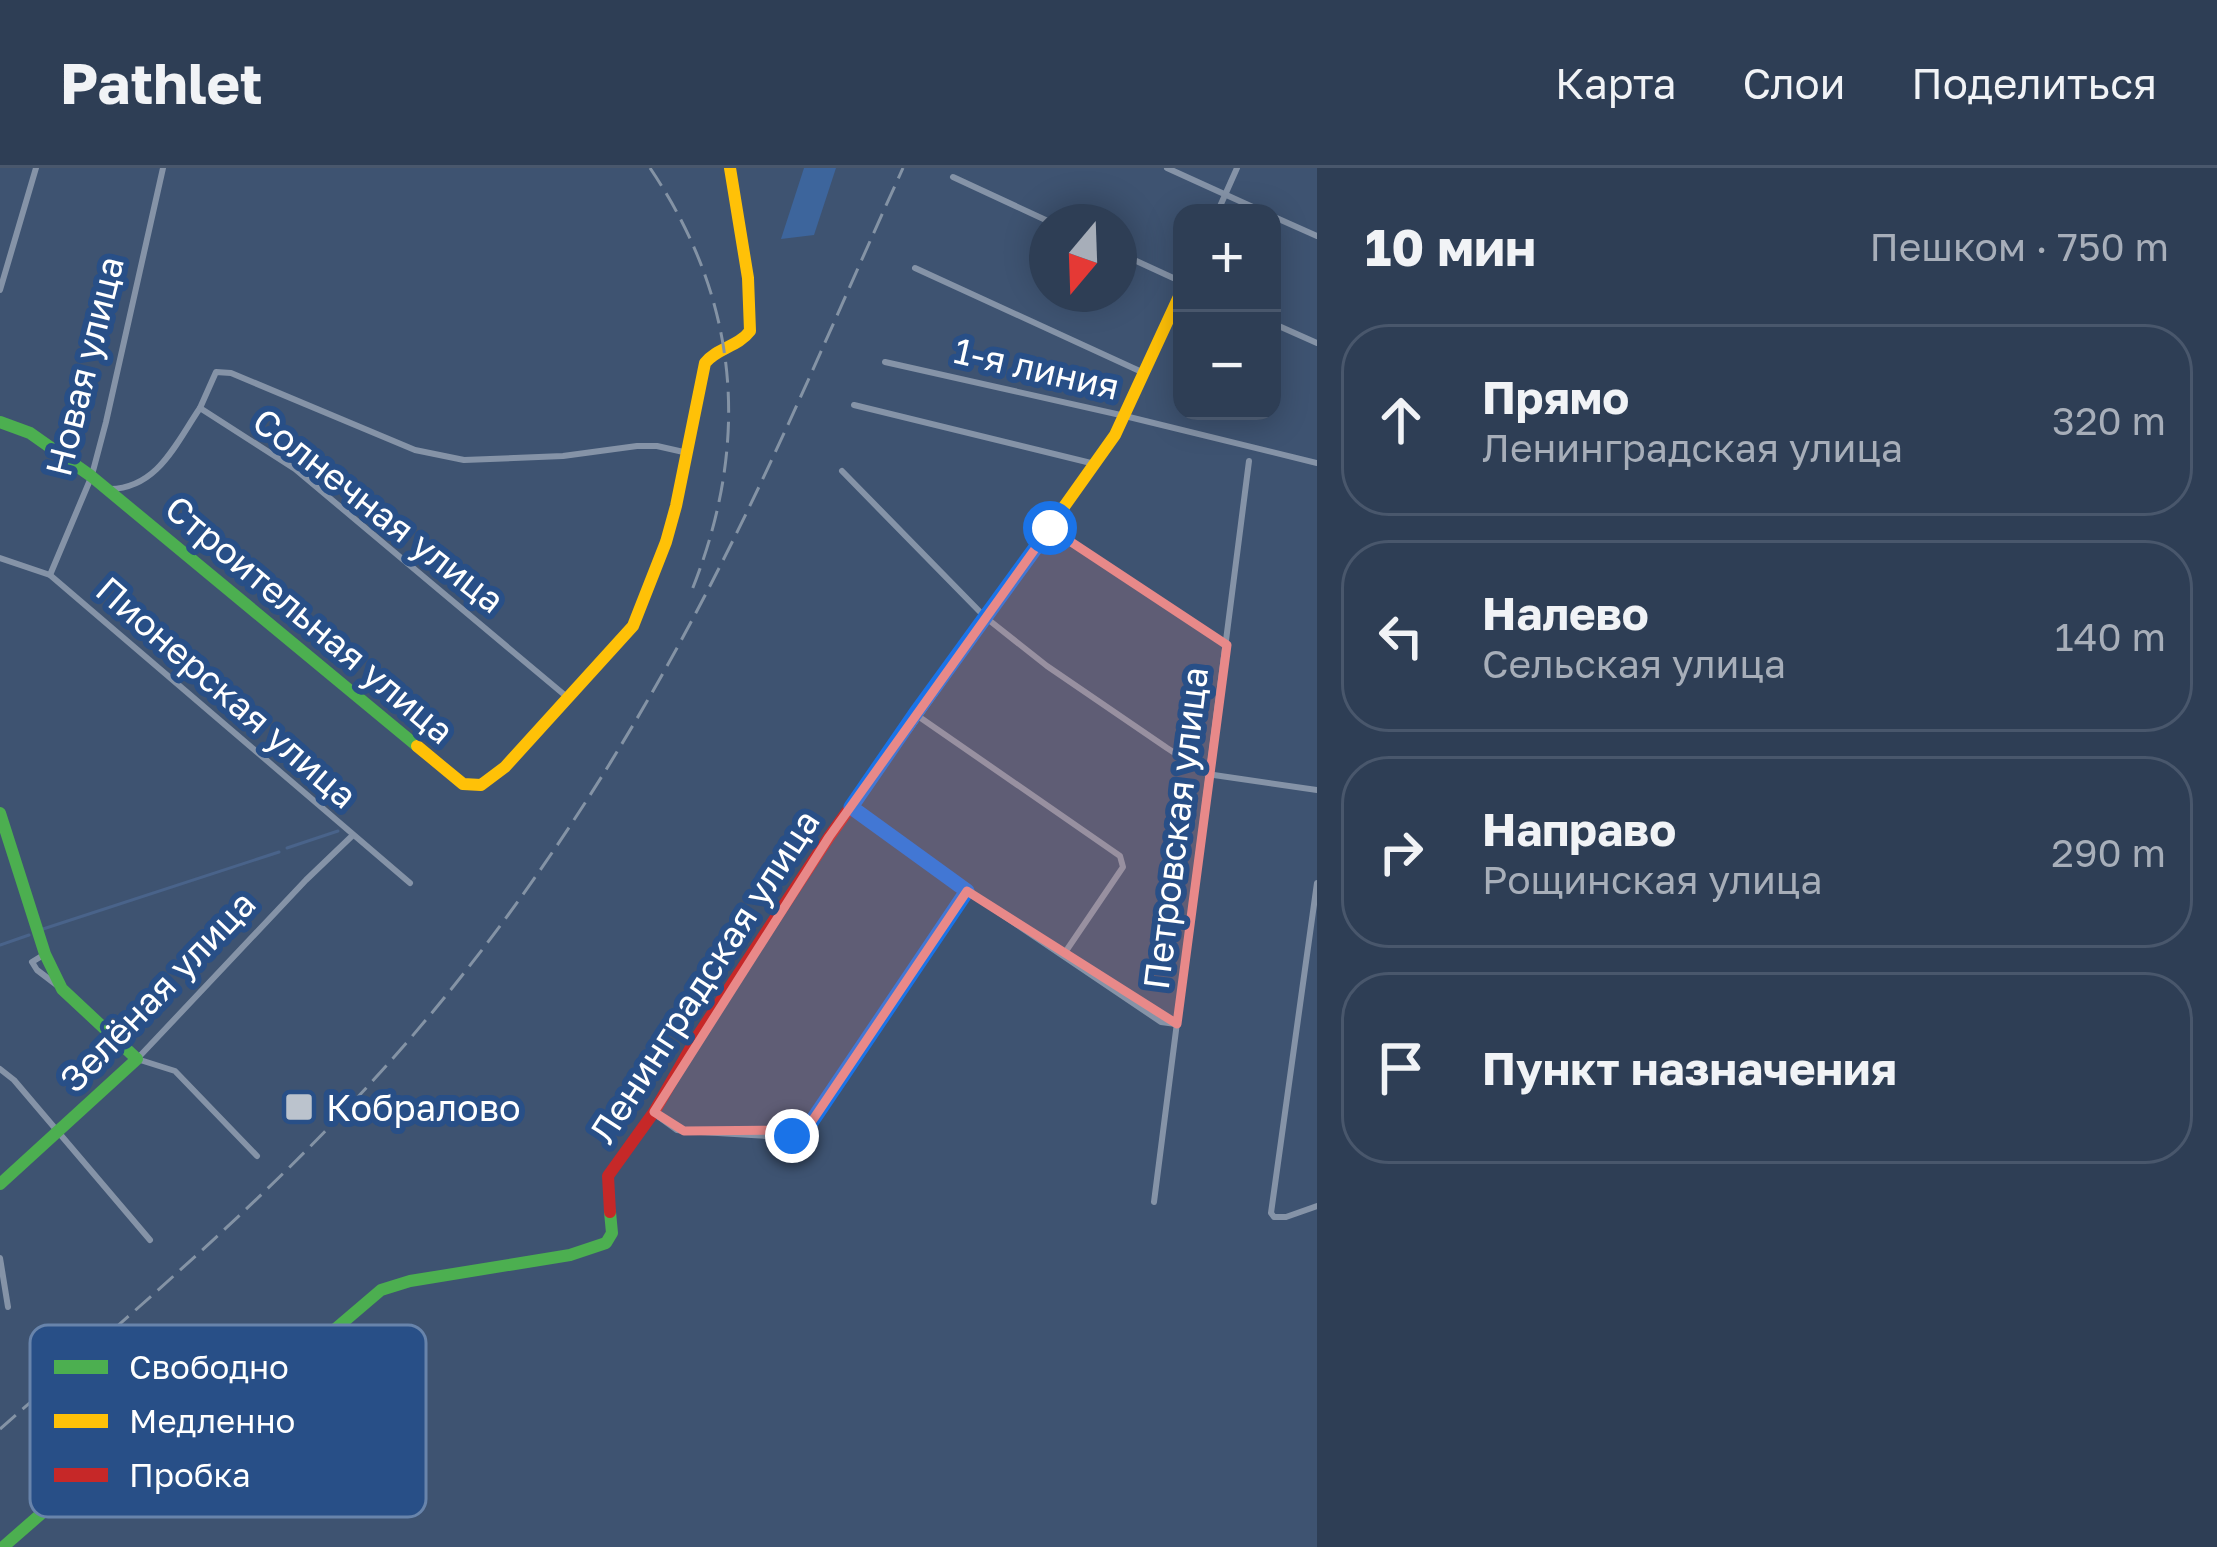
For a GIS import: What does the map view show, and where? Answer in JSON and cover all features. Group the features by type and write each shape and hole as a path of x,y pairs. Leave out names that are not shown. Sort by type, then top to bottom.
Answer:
{"street":[{"path":"0,290 36,168"},
{"name":"Новая улица","path":"50,575 91,476 106,422 163,168"},
{"path":"567,697 633,626 666,542 708,356 747,336 752,328 730,168"},
{"path":"1167,168 1248,204"},
{"path":"1221,204 1238,168"},
{"path":"953,177 1029,212"},
{"path":"1281,220 1317,236"},
{"path":"1137,263 1173,281"},
{"path":"915,268 1144,373"},
{"name":"Ленинградская улица","path":"340,1325 381,1290 410,1281 570,1256 605,1243 612,1233 608,1176 851,807 1095,464 1125,416 1173,307"},
{"path":"1281,327 1317,343"},
{"name":"1-я линия","path":"885,362 1317,463"},
{"path":"200,408 216,373 231,374 415,450 464,460 563,456 637,446 688,453"},
{"path":"854,404 1095,464"},
{"name":"Солнечная улица","path":"106,489 133,486 149,478 200,408 295,469 567,697"},
{"name":"Строительная улица","path":"0,422 30,433 91,476 463,784 481,785 492,778 567,697"},
{"name":"Петровская улица","path":"1154,1202 1249,461"},
{"path":"842,471 985,616 1066,679 1208,774 1317,790"},
{"path":"1050,528 1227,645"},
{"name":"Пионерская улица","path":"0,558 50,575 410,883"},
{"path":"915,714 1122,859 1123,867 1064,954"},
{"path":"851,807 1161,1022 1177,1024"},
{"path":"0,813 38,958 62,989 137,1059 175,1071 257,1156"},
{"name":"Зелёная улица","path":"0,1184 137,1059 353,835"},
{"path":"1317,883 1271,1214 1286,1217 1317,1206"},
{"path":"654,1112 684,1131 783,1137 806,1130 967,891"},
{"path":"0,1069 150,1240"},
{"path":"0,1258 8,1307"},
{"name":"Ленинградская улица","path":"3,1547 37,1517"}],"highlighted area":[{"path":"1050,528 1227,645 1177,1024 967,891 806,1130 684,1131 654,1112 829,837"}],"shaded area":[{"path":"804,168 836,168 814,235 781,239"}],"waterway":[{"path":"287,848 338,831"},
{"path":"43,929 279,852"},
{"path":"0,945 29,935"}],"railway":[{"path":"650,168 703,269 727,373 723,480 692,590"},
{"path":"117,1325 211,1242 361,1094 452,988 574,820 647,702 713,580 903,168"},
{"path":"0,1429 30,1402"}],"traffic: fast":[{"path":"0,422 30,433 91,476 417,746"},
{"path":"0,813 45,954 62,989 137,1059 0,1184"},
{"path":"340,1325 381,1290 410,1281 570,1255 606,1243 612,1233 610,1212"},
{"path":"3,1547 37,1517"}],"traffic: slow":[{"path":"417,746 463,784 481,785 505,767 633,626 676,506 705,363 750,331 748,278 730,168"},
{"path":"906,729 1115,435 1173,309"}],"traffic: jam":[{"path":"610,1212 608,1176 829,837 906,729"}],"place":[{"name":"Кобралово","path":"299,1107"}],"route":[{"path":"792,1136 806,1130 967,891 851,807 1050,528"}]}
